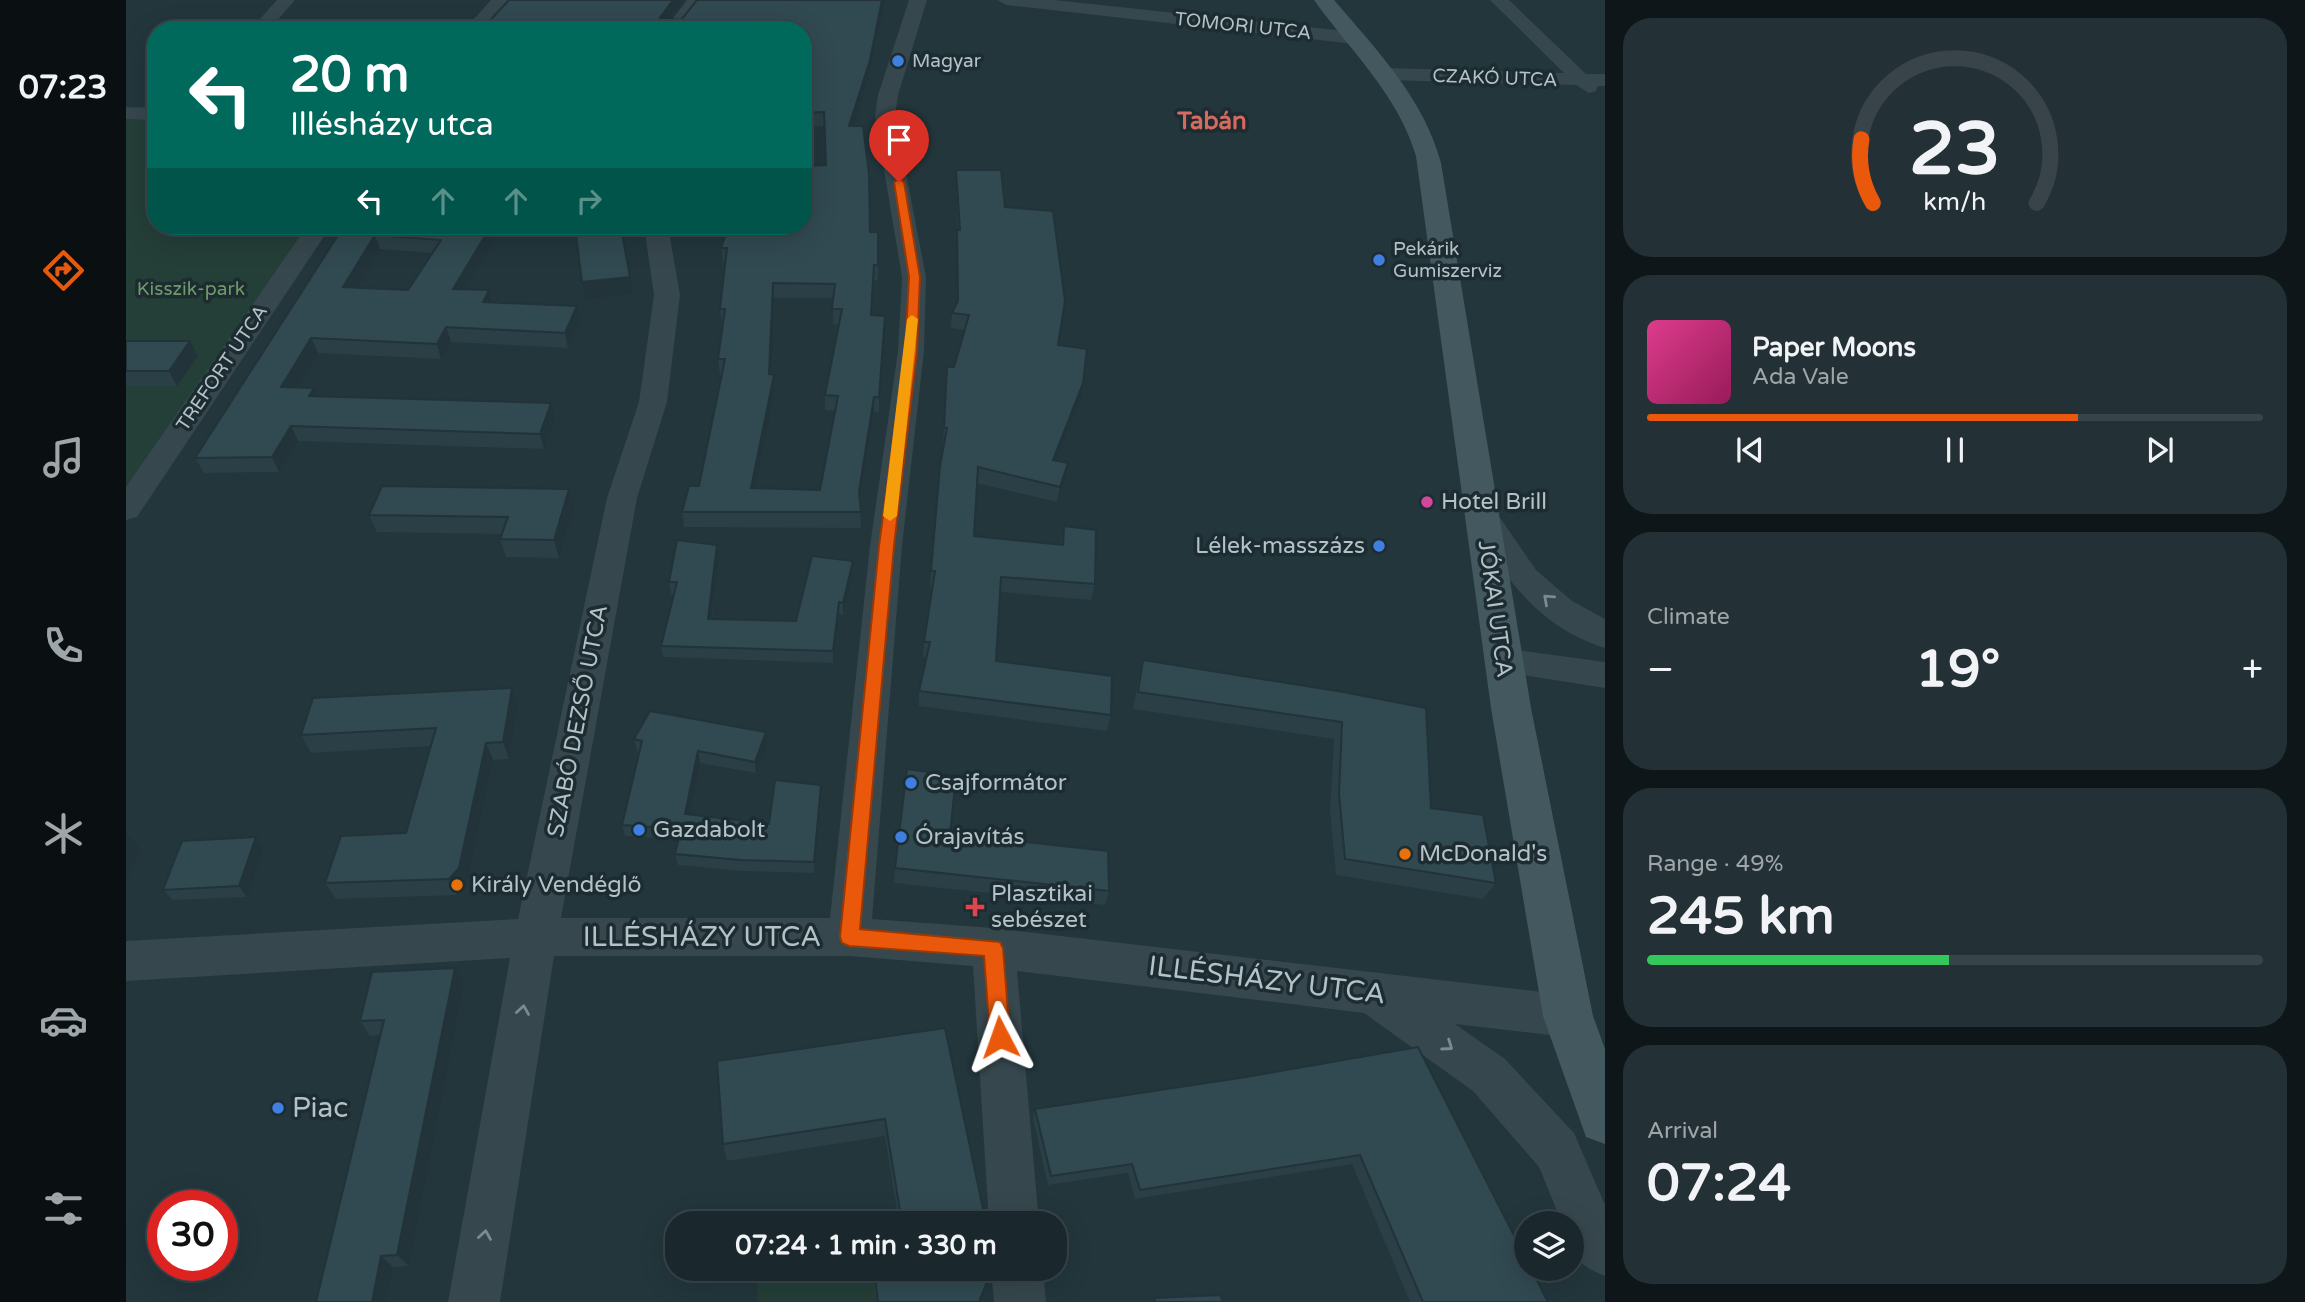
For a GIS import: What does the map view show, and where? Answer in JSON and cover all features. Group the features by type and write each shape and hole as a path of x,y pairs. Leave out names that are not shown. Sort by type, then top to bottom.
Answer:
{"main road":[{"name":"JÓKAI UTCA","path":"1324,0 1385,74 1415,124 1431,173 1502,662 1568,1016 1605,1118"}],"street":[{"path":"267,21 286,0"},
{"path":"481,21 500,0"},
{"path":"680,21 696,0"},
{"path":"849,937 886,546 911,351 914,277 885,116 888,95 918,0"},
{"name":"TOMORI UTCA","path":"1006,0 1355,38"},
{"path":"1499,0 1605,102"},
{"name":"CZAKÓ UTCA","path":"1385,74 1605,80"},
{"path":"126,113 147,114"},
{"name":"TREFORT UTCA","path":"126,510 313,235"},
{"name":"SZABÓ DEZSŐ UTCA","path":"474,1302 535,937 622,498 653,402 667,295 657,235"},
{"path":"1481,513 1524,578 1560,610 1605,635"},
{"path":"1502,662 1605,675"},
{"name":"ILLÉSHÁZY UTCA","path":"126,961 535,937 849,937 993,948 1568,1016"},
{"path":"993,948 1013,1211"},
{"path":"1373,993 1489,1075 1557,1150 1594,1240 1605,1250"},
{"path":"1018,1281 1020,1302"}],"green space":[{"name":"Kisszik-park","path":"126,114 147,115 147,235 308,235 126,501"},
{"path":"757,1281 892,1281 894,1302 758,1302"}],"building":[{"path":"509,0 673,0 660,18 681,20 697,0 882,0 870,60 849,126 863,126 869,174 870,232 878,232 878,265 874,265 871,315 885,316 879,397 874,397 859,491 861,512 682,512 689,486 699,486 725,359 718,359 725,309 720,309 727,248 721,248 726,235 812,235 812,166 826,165 824,112 812,113 812,21 489,21","holes":["773,283 835,284 832,309 842,309 825,395 838,396 820,490 751,488 774,375 769,374"]},
{"path":"956,170 1001,170 1005,207 1053,211 1065,301 1058,345 1087,349 1083,383 1053,460 1068,463 1060,487 978,467 974,536 1063,545 1064,526 1096,530 1095,584 1001,577 996,661 1112,676 1111,715 919,691 930,642 924,642 935,571 931,571 940,466 947,428 944,428 947,367 954,367 969,315 952,313 958,301 957,230 960,230"},
{"path":"338,235 375,235 486,235 453,289 489,290 483,302 577,306 565,333 446,327 437,344 311,338 281,387 314,388 309,396 551,403 540,434 291,426 272,457 195,458","holes":["375,235 441,240 408,290 343,287"]},
{"path":"576,235 622,235 630,277 582,282"},
{"path":"126,341 190,341 169,371 126,371"},
{"path":"382,486 569,489 554,540 500,539 508,517 369,515"},
{"path":"677,540 717,545 708,619 796,621 812,556 853,561 843,603 839,602 833,651 661,646 677,582 669,582"},
{"path":"1143,660 1426,708 1431,808 1483,815 1496,883 1345,859 1339,794 1342,722 1138,692"},
{"path":"512,688 503,742 486,743 459,868 449,879 325,883 341,836 406,833 436,728 301,735 313,698"},
{"path":"650,711 766,732 755,762 698,751 685,814 769,824 775,780 821,785 814,862 741,860 675,854 681,829 622,825 642,741 634,739"},
{"path":"907,769 956,776 950,834 1108,851 1109,891 895,868"},
{"path":"256,837 239,886 163,890 182,841"},
{"path":"455,968 397,1255 381,1256 372,1302 316,1302 384,1020 360,1021 372,972"},
{"path":"945,1028 983,1211 900,1211 885,1119 723,1144 717,1061"},
{"path":"1418,1047 1514,1235 1514,1281 1537,1281 1548,1302 1423,1302 1360,1155 1140,1190 1132,1164 1051,1176 1035,1109 1246,1077"},
{"path":"875,1281 987,1281 979,1302 878,1302"},
{"path":"1220,1295 1223,1302 1155,1302 1154,1298"}],"slow traffic":[{"path":"890,516 911,351 912,319"}],"place":[{"name":"Magyar","path":"898,61"},
{"name":"Pekárik Gumiszerviz","path":"1379,260"},
{"name":"Hotel Brill","path":"1427,502"},
{"name":"Lélek-masszázs","path":"1379,546"},
{"name":"Csajformátor","path":"911,783"},
{"name":"Gazdabolt","path":"639,830"},
{"name":"Órajavítás","path":"901,837"},
{"name":"McDonald's","path":"1405,854"},
{"name":"Király Vendéglő","path":"457,885"},
{"name":"Plasztikai sebészet","path":"975,907"},
{"name":"Piac","path":"278,1108"}],"district":[{"name":"Tabán","path":"1212,121"}],"route":[{"path":"899,182 914,277 911,351 886,546 849,937 993,948 1000,1037"}]}
